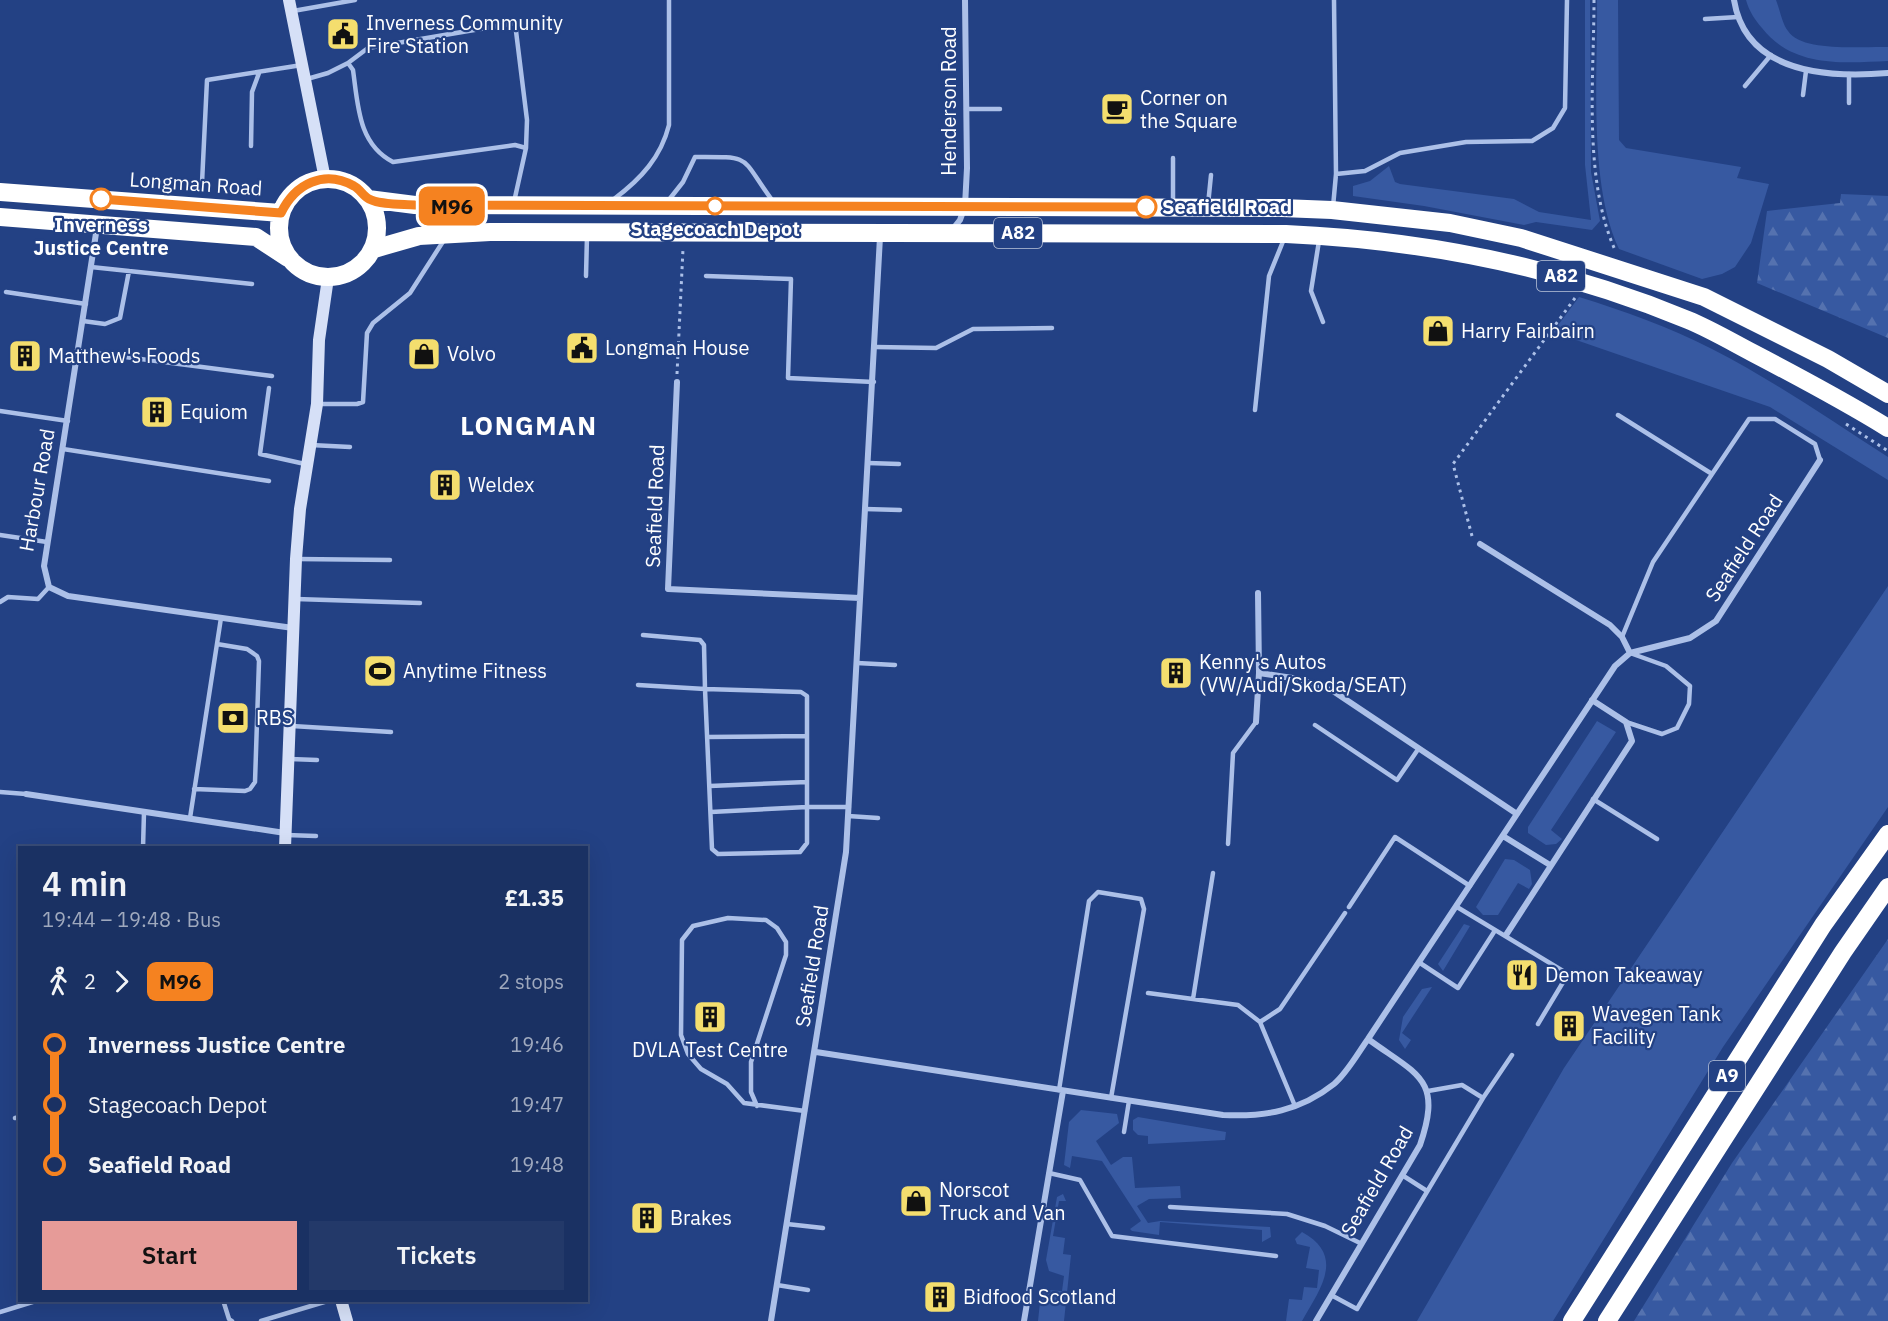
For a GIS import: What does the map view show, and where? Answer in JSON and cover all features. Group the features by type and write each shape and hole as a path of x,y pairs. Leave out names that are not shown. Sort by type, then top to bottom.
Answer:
{"highway":[{"name":"A82","path":"325,179 341,180 356,187 368,199 415,205 1208,207 1332,210 1461,225 1521,238 1704,297 1828,359 1888,394"},
{"path":"288,258 280,236 281,213 288,200 298,189 311,182 325,179"},
{"name":"Longman Road","path":"0,192 281,213"},
{"path":"0,216 256,237 288,258 299,269 313,276 328,278 355,270 374,249 378,223 368,199"},
{"name":"A82","path":"374,249 419,236 448,233 587,231 1286,234 1457,251 1589,284 1690,321 1816,386 1888,430"},
{"name":"A9","path":"1572,1321 1823,925 1888,834"},
{"name":"A9","path":"1607,1321 1836,962 1888,887"}],"street":[{"name":"Henderson Road","path":"950,232 960,220 965,206 965,0"},
{"path":"1734,0 1738,16 1758,45 1770,55 1806,71 1849,74 1888,73"},
{"path":"290,6 325,179"},
{"name":"Harbour Road","path":"49,587 44,566 47,542 68,421 97,224"},
{"name":"Seafield Road","path":"771,1321 816,1052 846,852 881,232"},
{"path":"26,794 190,818 285,838 296,559 317,404 319,340 328,278"},
{"name":"Seafield Road","path":"676,382 668,589 860,598"},
{"name":"Seafield Road","path":"816,1052 1223,1116 1257,1117 1295,1106 1336,1083 1420,963 1615,666 1630,653 1690,639 1716,621 1820,460"},
{"path":"1480,544 1610,625 1622,637 1630,653"},
{"path":"49,587 68,596 293,628"},
{"path":"1256,722 1259,673 1258,594"},
{"path":"1259,673 1299,679 1333,691 1517,814"},
{"path":"1506,935 1632,741 1626,722 1592,700"},
{"path":"1503,836 1550,865"},
{"path":"1368,1039 1416,1074 1428,1090"},
{"path":"1024,1321 1061,1090"},
{"name":"Seafield Road","path":"1316,1321 1360,1243 1420,1145 1429,1120 1431,1106 1428,1090"},
{"path":"342,1302 347,1321"}],"lane":[{"path":"290,6 355,0"},
{"path":"606,205 647,170 661,148 669,124 669,0"},
{"path":"1332,210 1336,174 1334,0"},
{"path":"1336,174 1365,171 1400,153 1466,142 1532,141 1553,128 1565,108 1567,0"},
{"path":"1705,19 1738,16"},
{"path":"304,80 328,73 348,63 368,48 515,23 527,120 526,148 514,205"},
{"path":"1745,86 1770,55"},
{"path":"348,63 353,70 362,128 381,156 393,162 515,145 526,148"},
{"path":"202,183 207,80 302,65"},
{"path":"1803,95 1806,71"},
{"path":"251,146 252,92 259,73"},
{"path":"1849,74 1849,103"},
{"path":"966,110 1000,109"},
{"path":"665,205 683,182 695,157 737,157 748,163 764,190 777,206"},
{"path":"1173,158 1173,207"},
{"path":"1208,207 1211,175"},
{"path":"586,276 587,231"},
{"path":"317,404 363,402 367,333 372,323 410,293 448,233"},
{"path":"1255,410 1269,276 1286,234"},
{"path":"1321,236 1311,291 1323,322"},
{"path":"91,267 252,284"},
{"path":"83,321 105,324 120,318 129,271"},
{"path":"706,276 791,279 788,378 874,382"},
{"path":"6,292 86,304"},
{"path":"875,347 936,348 973,329 1052,328"},
{"path":"79,351 272,376"},
{"path":"268,388 260,454 308,465"},
{"path":"0,411 68,421"},
{"path":"1618,415 1712,474"},
{"path":"1622,637 1653,562 1749,419 1775,419 1815,444 1820,460"},
{"path":"311,445 350,447"},
{"path":"63,448 269,481"},
{"path":"868,464 899,464"},
{"path":"866,509 900,510"},
{"path":"0,535 47,542"},
{"path":"296,559 390,560"},
{"path":"0,602 8,597 38,599 49,587"},
{"path":"295,599 420,603"},
{"path":"190,818 221,618"},
{"path":"638,686 705,689 801,692 807,696 807,843 800,852 718,854 712,849 705,689 704,645 700,640 643,635"},
{"path":"194,789 245,791 250,789 255,782 259,661 257,656 247,650 217,644"},
{"path":"1626,722 1662,734 1677,728 1691,694 1690,686 1666,666 1630,653"},
{"path":"856,663 895,665"},
{"path":"1228,844 1233,753 1256,722"},
{"path":"1315,725 1397,780 1419,748"},
{"path":"289,726 391,732"},
{"path":"707,737 807,736"},
{"path":"288,759 317,760"},
{"path":"710,786 807,782"},
{"path":"0,792 26,794"},
{"path":"1593,799 1657,839"},
{"path":"711,812 849,807"},
{"path":"143,846 144,812"},
{"path":"848,816 878,818"},
{"path":"285,838 316,836"},
{"path":"1349,907 1395,837 1470,886"},
{"path":"1193,999 1213,873"},
{"path":"1061,1090 1089,901 1098,892 1141,899 1144,909 1111,1098"},
{"path":"1457,907 1494,932 1506,935 1568,974 1538,1024"},
{"path":"1260,1022 1280,1009 1345,913"},
{"path":"757,1106 751,1092 751,1062 786,955 786,942 777,928 766,920 711,920 693,926 682,940 681,1035 688,1054 701,1069 727,1084 744,1103 757,1106 806,1111"},
{"path":"1420,963 1458,988 1494,932"},
{"path":"1148,993 1238,1005 1260,1022 1295,1106"},
{"path":"1331,1295 1357,1309 1483,1098 1512,1055"},
{"path":"1428,1090 1462,1085 1483,1098"},
{"path":"1124,1132 1129,1101"},
{"path":"1049,1173 1080,1180 1112,1236 1276,1256"},
{"path":"1402,1175 1427,1191"},
{"path":"1170,1207 1287,1214 1325,1226 1360,1243"},
{"path":"787,1224 823,1228"},
{"path":"777,1285 808,1290"},
{"path":"0,1312 32,1302"},
{"path":"224,1302 229,1319 232,1321"},
{"path":"261,1321 324,1302"},
{"path":"291,1312 293,1321"}],"path":[{"path":"1594,0 1596,182 1605,226 1616,252"},
{"path":"676,382 684,232"},
{"path":"1480,544 1471,536 1453,464 1578,294"}],"green space":[{"path":"1585,0 1590,0 1591,172 1600,221 1592,230 1536,222 1524,225 1424,206 1353,196 1353,186 1370,181 1389,166 1395,182 1400,184 1514,199 1539,212 1591,220 1585,165"},
{"path":"1597,0 1618,0 1619,140 1626,148 1741,167 1737,178 1769,184 1751,243 1735,267 1722,274 1702,279 1619,249 1609,222 1599,161 1596,94"},
{"path":"1746,0 1776,0 1788,31 1795,38 1806,43 1835,47 1888,47 1888,61 1837,62 1804,57 1774,41 1759,25"},
{"path":"1841,194 1888,196 1888,338 1757,283 1767,211 1840,203"},
{"path":"1579,297 1679,334 1757,374 1888,457 1888,480 1770,407 1553,332"},
{"path":"1888,586 1888,807 1723,1047 1553,1321 1417,1321 1564,1068"},
{"path":"1597,721 1616,732 1551,830 1562,839 1556,844 1546,845 1528,833 1528,827"},
{"path":"1505,859 1514,860 1530,870 1532,884 1529,889 1518,883 1498,915 1483,915 1476,907"},
{"path":"1464,924 1470,926 1443,971 1438,964"},
{"path":"1888,939 1888,1321 1634,1321 1732,1163"},
{"path":"1432,987 1402,1033 1411,1040 1405,1049 1399,1040 1403,1017 1422,989"},
{"path":"1081,1110 1117,1114 1119,1123 1096,1141 1111,1165 1123,1157 1132,1157 1135,1188 1180,1186 1181,1198 1149,1199 1137,1206 1148,1223 1160,1221 1270,1227 1271,1237 1262,1242 1262,1230 1160,1222 1159,1235 1132,1231 1130,1229 1141,1221 1102,1161 1072,1156 1070,1168 1064,1165 1069,1122"},
{"path":"1138,1117 1226,1132 1225,1140 1148,1144 1148,1136 1138,1135 1133,1130 1133,1120"},
{"path":"1063,1194 1066,1201 1059,1201 1053,1236 1065,1238 1063,1254 1071,1255 1064,1321 1038,1321 1041,1293 1048,1290 1062,1291 1064,1276 1049,1271 1046,1260 1057,1197"},
{"path":"1302,1232 1315,1241 1323,1252 1326,1262 1325,1274 1322,1285 1302,1321 1286,1321 1289,1299 1302,1300 1304,1287 1317,1288 1319,1270 1306,1268 1310,1247 1297,1244 1295,1239"}],"bus line":[{"name":"M96","path":"101,199 281,213 288,200 298,189 311,182 325,179 341,180 356,187 368,199 415,205 1146,207"}],"place":[{"name":"Inverness Community Fire Station","path":"343,34"},
{"name":"Corner on the Square","path":"1117,109"},
{"name":"Inverness Justice Centre","path":"101,199"},
{"name":"Stagecoach Depot","path":"715,206"},
{"name":"Seafield Road","path":"1146,207"},
{"name":"Harry Fairbairn","path":"1438,331"},
{"name":"Longman House","path":"582,348"},
{"name":"Volvo","path":"424,354"},
{"name":"Matthew's Foods","path":"25,356"},
{"name":"Equiom","path":"157,412"},
{"name":"Weldex","path":"445,485"},
{"name":"Anytime Fitness","path":"380,671"},
{"name":"Kenny's Autos (VW/Audi/Skoda/SEAT)","path":"1176,673"},
{"name":"RBS","path":"233,718"},
{"name":"Demon Takeaway","path":"1522,975"},
{"name":"DVLA Test Centre","path":"710,1017"},
{"name":"Wavegen Tank Facility","path":"1569,1026"},
{"name":"Norscot Truck and Van","path":"916,1201"},
{"name":"Brakes","path":"647,1218"},
{"name":"Bidfood Scotland","path":"940,1297"}],"district":[{"name":"LONGMAN","path":"529,426"}]}
